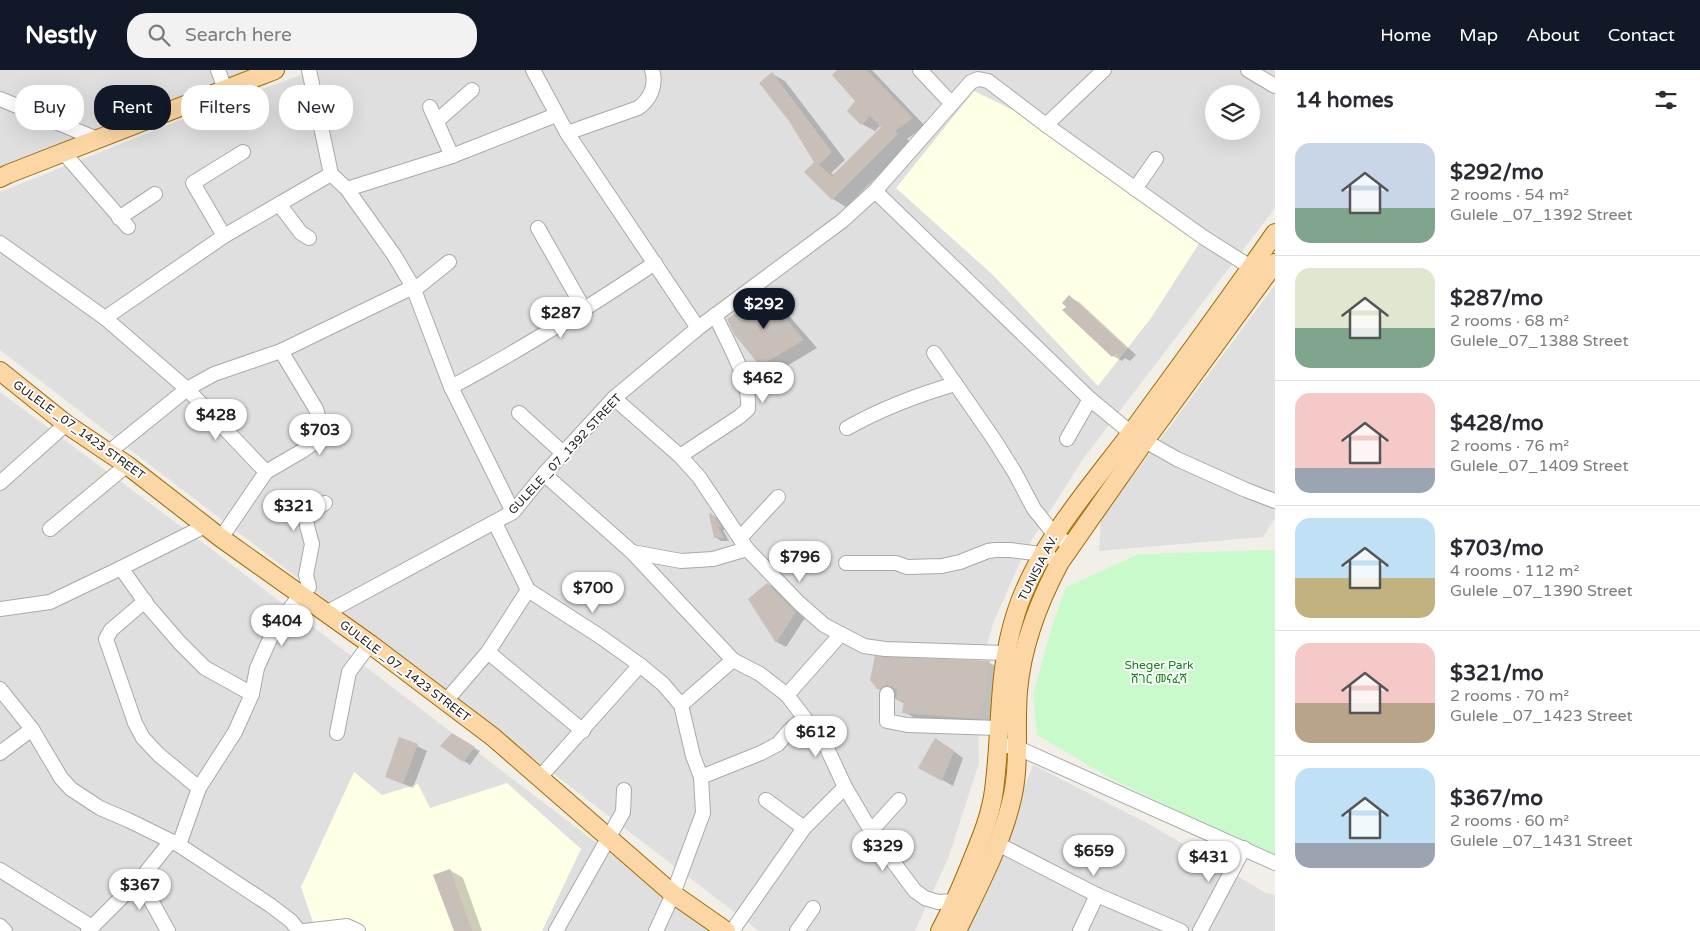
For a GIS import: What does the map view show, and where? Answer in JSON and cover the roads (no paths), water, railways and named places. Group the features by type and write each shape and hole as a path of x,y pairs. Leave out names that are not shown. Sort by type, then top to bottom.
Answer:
{"main road":[{"path":"236,85 275,70"},
{"path":"0,178 181,106"},
{"name":"TUNISIA AV.","path":"957,931 994,792 1005,652 1016,613 1028,584 1054,534 1137,438 1264,269 1275,233"},
{"name":"GULELE _07_1423 STREET","path":"0,372 66,424 127,465 221,538 370,644 493,736 673,894 726,931"},
{"name":"TUNISIA AV.","path":"940,931 963,903 998,844 1006,822 1013,792 1018,748 1017,717 1022,658 1030,629 1060,562 1137,438"}],"street":[{"path":"218,70 224,85"},
{"path":"309,70 332,174 347,189 394,255 413,288 451,387 513,512"},
{"path":"533,70 568,134 698,328"},
{"path":"568,134 638,108 647,102 653,89 654,76 652,70"},
{"path":"920,70 952,104"},
{"path":"1104,70 1046,125 1203,237 1264,269"},
{"path":"1248,70 1275,86"},
{"name":"GULELE _07_1392 STREET","path":"326,613 513,512 544,474 614,398 698,328 842,221 875,191 971,82 978,79 988,81 1046,125"},
{"path":"437,121 472,90"},
{"path":"0,99 97,139"},
{"path":"430,107 452,156"},
{"path":"347,189 452,156 556,115"},
{"path":"63,152 123,223 154,194"},
{"path":"224,236 192,183 243,152"},
{"path":"1135,189 1156,159"},
{"path":"104,318 224,236 332,174"},
{"path":"875,191 1090,399 1137,438 1237,486 1275,501"},
{"path":"279,204 302,233 309,238"},
{"path":"538,228 584,309"},
{"path":"0,242 104,318 187,389 266,472"},
{"path":"109,452 187,389 214,374 281,351 413,288 449,262"},
{"path":"451,387 484,370 655,263"},
{"path":"680,456 748,409 749,402 743,376 715,315"},
{"path":"221,538 266,472 318,440 321,426 316,409 281,351"},
{"path":"934,353 993,438 1015,473 1034,509 1054,534 1071,546"},
{"path":"847,428 893,406 933,390 955,384"},
{"path":"614,398 680,456 699,477 743,543 799,603 824,625 864,646 885,649 1005,652 1022,658"},
{"path":"1067,439 1090,399"},
{"path":"518,413 563,453"},
{"path":"0,483 66,424"},
{"path":"50,529 127,465"},
{"path":"544,474 632,552 733,660 760,674 787,695 826,746 845,787 871,831 915,891 925,898 938,902 963,903"},
{"path":"632,552 681,561 713,558 743,543 778,496"},
{"path":"0,870 90,929 175,843 198,788 235,732 252,694 258,668 275,628 300,594 309,587 306,575 312,544 306,516 325,503"},
{"path":"495,523 528,590 601,637 640,665 663,684 681,704 693,756 701,777 703,790 702,813 673,894 656,931"},
{"path":"0,609 50,602 205,526"},
{"path":"846,563 896,564 907,567 942,566 995,550 1042,554 1060,562"},
{"path":"122,568 144,601 179,642 205,668 252,694"},
{"path":"446,702 488,652 528,590"},
{"path":"144,601 111,630 106,639 135,723 143,738 159,755 198,788"},
{"path":"787,695 840,634"},
{"path":"337,733 349,672 370,644"},
{"path":"488,652 583,731"},
{"path":"681,704 733,660"},
{"path":"540,777 640,665"},
{"path":"0,688 32,728 61,778 71,789 100,808 175,843 291,921 298,931"},
{"path":"887,694 887,721 999,736 1018,748 1275,863"},
{"path":"701,777 761,754 778,744 804,718"},
{"path":"0,753 32,728"},
{"path":"732,931 804,828 845,787"},
{"path":"556,931 623,812 624,790"},
{"path":"766,800 804,828"},
{"path":"871,831 899,800"},
{"path":"998,844 1097,895 1182,931"},
{"path":"1200,931 1244,848"},
{"path":"143,876 148,895 168,931"},
{"path":"1080,931 1097,895"},
{"path":"797,931 813,908"},
{"path":"0,926 4,931"},
{"path":"304,931 347,926 358,931"}],"park label":[{"name":"Sheger Park ሸገር መናፈሻ","path":"1159,672"}]}
